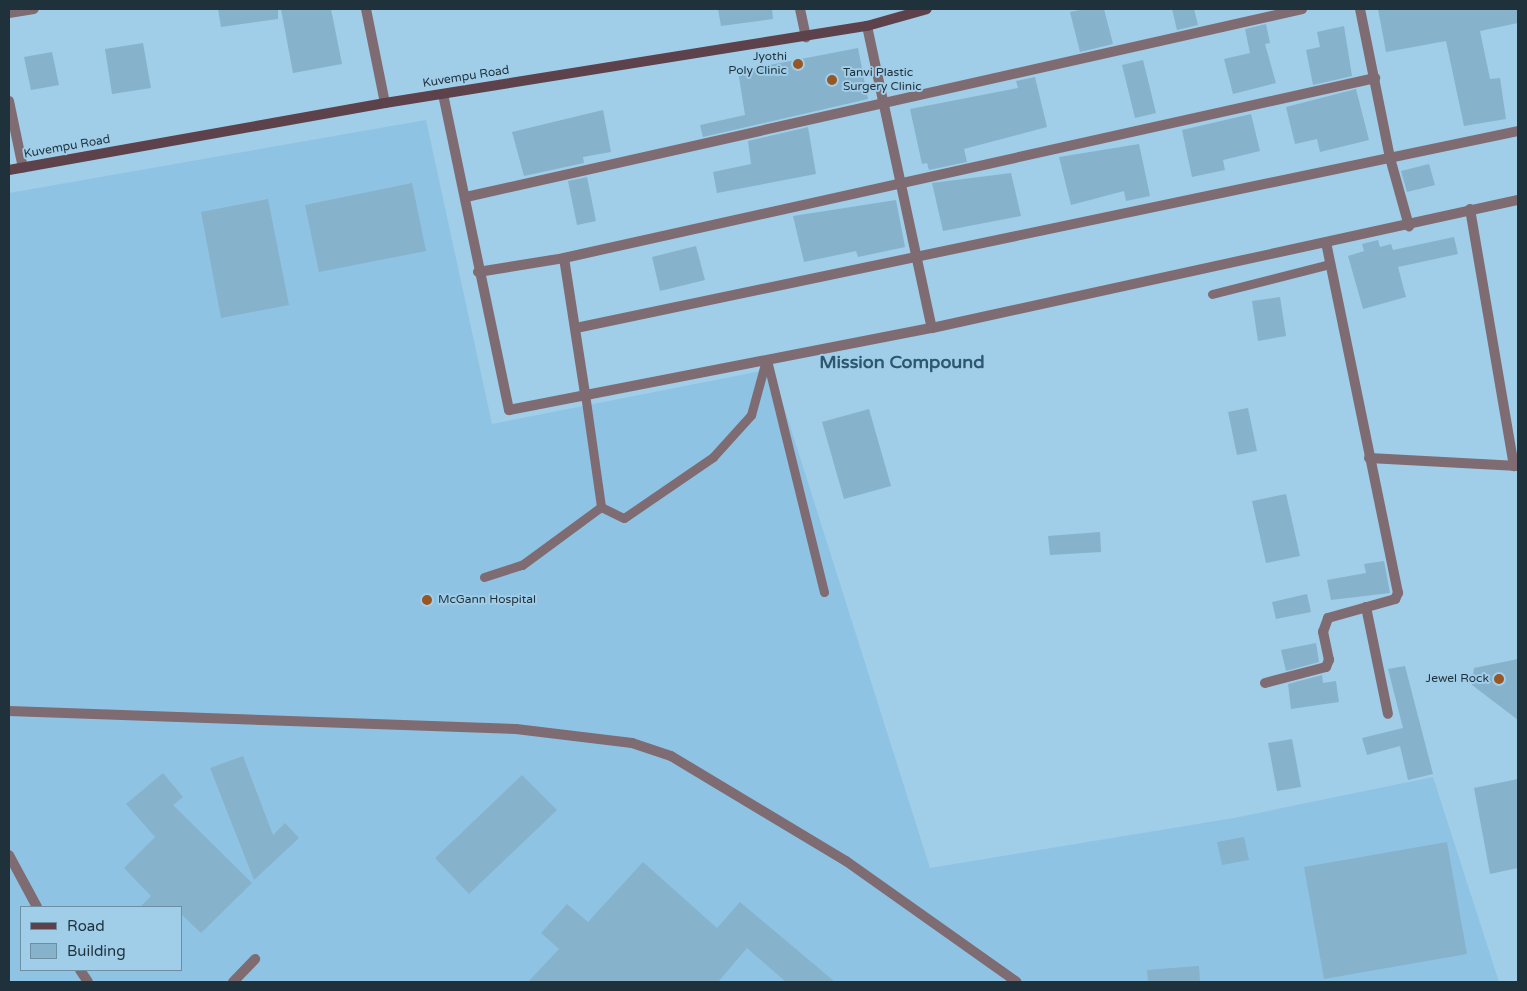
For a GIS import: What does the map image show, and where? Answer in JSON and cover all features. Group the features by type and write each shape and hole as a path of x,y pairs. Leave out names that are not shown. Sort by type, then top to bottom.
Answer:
{"main road":[{"name":"Kuvempu Road","path":"9,170 386,103 806,37 867,26 927,9"}],"street":[{"path":"9,13 34,9"},
{"path":"366,9 386,103"},
{"path":"800,9 806,37"},
{"path":"466,197 1302,9"},
{"path":"1360,9 1390,158 1409,226"},
{"path":"867,26 932,328"},
{"path":"478,272 564,258 1375,78"},
{"path":"443,94 466,197 478,272 508,410 932,328 1409,226 1470,209 1518,200"},
{"path":"9,101 23,168"},
{"path":"576,328 1518,131"},
{"path":"1369,458 1516,466 1470,209"},
{"path":"1265,682 1326,667 1329,660 1324,623 1366,607 1394,599 1398,587 1369,458 1326,243"},
{"path":"564,258 585,394"},
{"path":"1366,607 1388,714"},
{"path":"9,711 516,729 632,743 672,756 846,861 1017,982"},
{"path":"9,856 36,906"},
{"path":"233,982 255,959"},
{"path":"81,971 88,982"}],"lane":[{"path":"1212,294 1330,264"},
{"path":"601,507 624,518 713,457 751,415 766,360"},
{"path":"766,360 824,592"},
{"path":"585,394 601,507"},
{"path":"484,577 522,565 601,507"}],"shaded area":[{"name":"McGann Hospital","path":"426,120 492,424 772,369 930,868 1234,818 1433,777 1499,982 9,982 9,193"}],"building":[{"path":"218,9 278,9 278,19 221,27"},
{"path":"281,9 331,9 342,64 293,73"},
{"path":"718,9 772,9 773,19 721,26"},
{"path":"1085,9 1104,9 1113,44 1080,52 1070,12"},
{"path":"1172,9 1194,9 1198,25 1177,30"},
{"path":"1378,9 1518,9 1518,23 1480,31 1490,79 1500,78 1506,119 1464,126 1446,41 1386,52"},
{"path":"1266,24 1270,43 1265,44 1276,83 1233,94 1224,59 1250,53 1245,29"},
{"path":"1344,26 1352,76 1313,85 1306,50 1320,47 1317,32"},
{"path":"143,43 151,88 112,94 105,49"},
{"path":"858,48 868,99 703,137 700,125 745,115 738,71"},
{"path":"52,52 59,85 31,90 24,57"},
{"path":"1143,60 1156,113 1135,118 1122,65"},
{"path":"1035,77 1047,127 964,149 967,162 929,170 927,163 922,164 910,109 1018,88 1016,81"},
{"path":"1356,89 1369,140 1320,152 1317,139 1295,144 1286,107"},
{"path":"603,110 611,152 583,157 584,163 524,176 512,132"},
{"path":"1251,114 1260,151 1223,160 1225,170 1192,177 1182,130"},
{"path":"808,127 816,174 717,193 713,172 751,164 748,141"},
{"path":"1139,144 1150,196 1126,201 1124,191 1071,205 1059,157"},
{"path":"1429,164 1435,185 1407,192 1401,171"},
{"path":"1011,173 1021,216 943,231 932,183"},
{"path":"587,177 596,221 577,225 568,181"},
{"path":"412,183 426,251 319,272 305,205"},
{"path":"268,199 289,305 221,318 201,212"},
{"path":"896,200 905,247 858,257 856,251 804,262 793,216"},
{"path":"1454,237 1458,254 1398,267 1406,297 1363,309 1348,256 1364,251 1362,244 1378,240 1380,247 1391,244 1393,250"},
{"path":"696,246 705,280 660,291 652,257"},
{"path":"1280,297 1286,336 1258,341 1252,301"},
{"path":"1248,408 1257,451 1237,455 1228,412"},
{"path":"869,409 891,486 844,499 822,422"},
{"path":"1286,494 1300,556 1266,563 1252,501"},
{"path":"1100,532 1101,552 1050,555 1048,536"},
{"path":"1384,561 1390,593 1331,600 1327,580 1366,573 1364,564"},
{"path":"1307,594 1311,612 1276,619 1272,602"},
{"path":"1316,643 1319,662 1286,671 1281,650"},
{"path":"1518,659 1518,720 1472,685 1474,668"},
{"path":"1405,666 1433,774 1408,780 1400,746 1367,755 1362,738 1403,728 1388,669"},
{"path":"1322,675 1323,683 1336,681 1339,702 1291,709 1288,684"},
{"path":"1292,739 1301,787 1277,791 1268,743"},
{"path":"243,756 273,835 285,823 299,838 254,880 210,768"},
{"path":"163,773 183,797 173,805 252,883 201,933 182,915 182,906 141,906 151,896 124,868 155,837 126,804"},
{"path":"522,775 557,810 469,894 435,858"},
{"path":"1518,779 1518,868 1490,874 1474,788"},
{"path":"1244,837 1249,860 1222,865 1217,842"},
{"path":"1447,842 1467,954 1324,979 1304,867"},
{"path":"643,862 717,928 740,902 835,982 786,982 747,948 718,982 528,982 559,949 541,933 567,904 588,922"},
{"path":"1199,966 1200,982 1148,982 1147,970"}],"place":[{"name":"Jyothi Poly Clinic","path":"798,64"},
{"name":"Tanvi Plastic Surgery Clinic","path":"832,80"},
{"name":"McGann Hospital","path":"427,600"},
{"name":"Jewel Rock","path":"1499,679"}],"district":[{"name":"Mission Compound","path":"902,362"}]}
